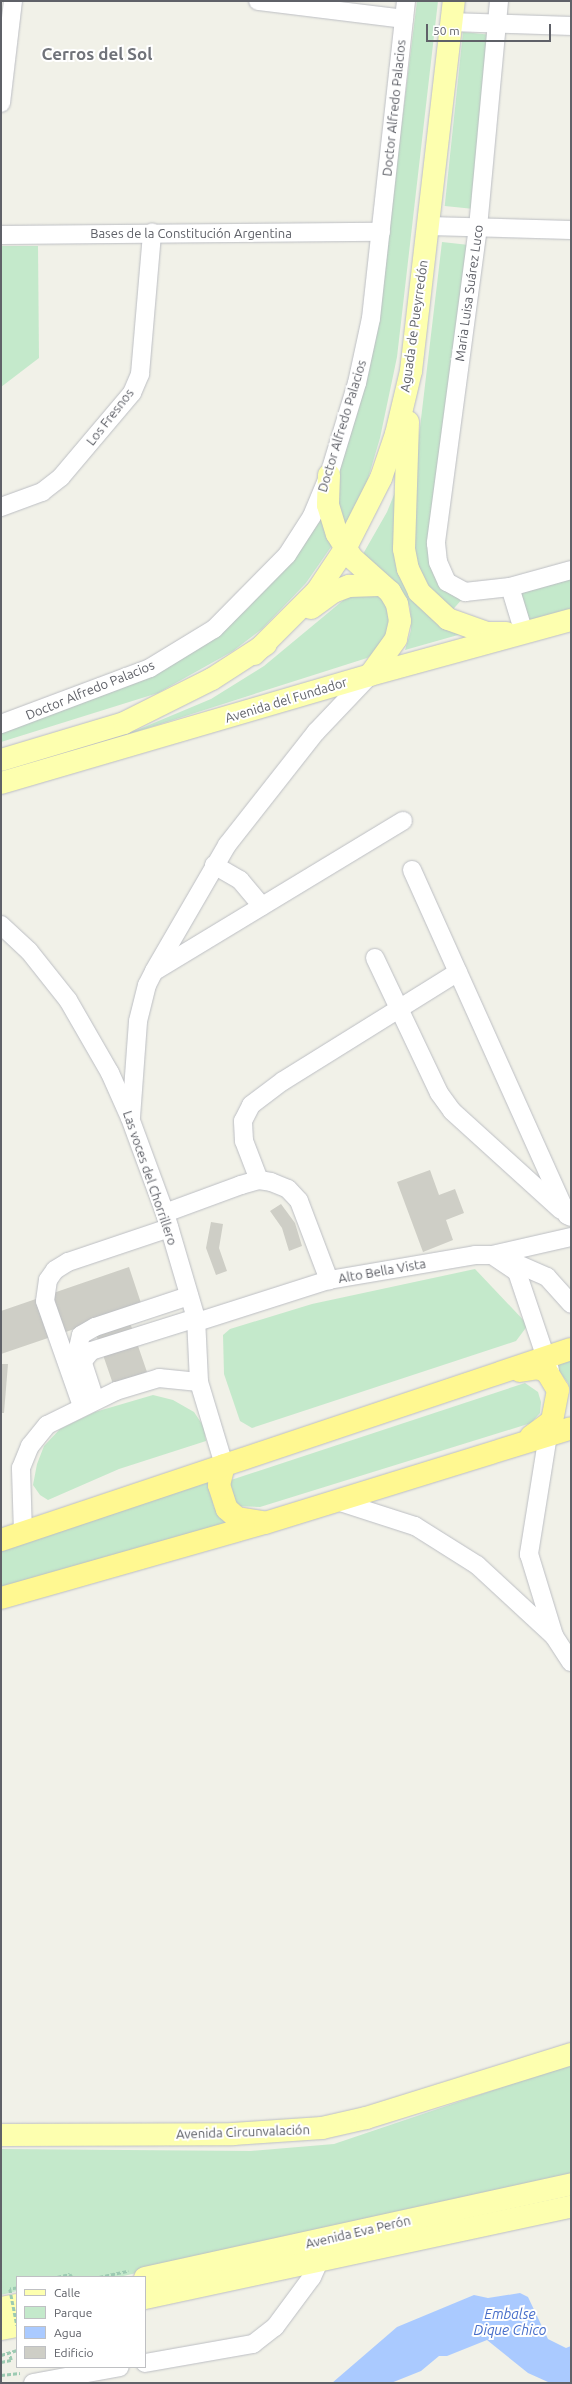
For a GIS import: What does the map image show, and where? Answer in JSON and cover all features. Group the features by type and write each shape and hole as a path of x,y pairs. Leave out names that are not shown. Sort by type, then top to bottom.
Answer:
{"highway":[{"path":"1,1540 571,1349"},
{"path":"493,1375 538,1368 554,1381 558,1396 552,1421 534,1434 498,1451"},
{"path":"1,1598 265,1523 498,1451 564,1433"},
{"path":"224,1465 219,1486 226,1509 237,1518 265,1523"},
{"path":"1,1601 48,1585"}],"main road":[{"name":"Aguada de Pueyrredón","path":"254,654 317,591 345,549 381,478 396,434 411,371 454,1"},
{"path":"411,371 403,526 408,569 419,592 448,618 487,633 524,633"},
{"path":"329,476 328,505 345,549 379,585 390,592 397,604 400,621 396,639 370,675"},
{"path":"1,760 124,723 168,703 254,654 333,592 349,586 379,585"},
{"name":"Avenida del Fundador","path":"1,783 370,675 571,620"},
{"name":"Avenida Circunvalación","path":"1,2135 233,2134 322,2128 366,2118 571,2054"},
{"name":"Avenida Eva Perón","path":"146,2278 571,2184"},
{"name":"Avenida Eva Perón","path":"146,2298 320,2259 571,2207"},
{"path":"1,2308 16,2305"},
{"path":"1,2329 16,2325"}],"street":[{"path":"1,103 13,1"},
{"path":"258,1 404,19"},
{"name":"Doctor Alfredo Palacios","path":"1,724 150,668 214,629 287,555 312,516 329,476 357,383 370,325 406,1"},
{"name":"Maria Luisa Suárez Luco","path":"499,1 478,227 436,543 438,562 447,582 465,592 510,587"},
{"path":"451,22 571,26"},
{"path":"428,226 571,230"},
{"name":"Bases de la Constitución Argentina","path":"1,235 380,232"},
{"name":"Los Fresnos","path":"1,507 42,492 61,478 132,393 140,374 152,233"},
{"path":"524,633 510,587 571,570"},
{"path":"130,1118 138,1021 147,985 154,971 214,865 316,732 370,675"},
{"path":"154,971 403,821"},
{"path":"214,865 240,880 262,906"},
{"path":"412,870 569,1216"},
{"name":"Las voces del Chorrillero","path":"1,925 29,951 68,1000 110,1072 130,1118 167,1221 194,1311 199,1382 224,1465"},
{"path":"375,958 439,1093 452,1111 569,1216"},
{"path":"259,1180 244,1141 243,1121 251,1105 458,972"},
{"path":"89,1403 45,1301 48,1280 55,1270 68,1262 167,1221 259,1180 288,1189 299,1201 329,1280"},
{"name":"Alto Bella Vista","path":"89,1403 79,1341 87,1331 194,1311 329,1280 475,1255 492,1255 571,1237"},
{"path":"492,1255 547,1277 571,1304"},
{"path":"492,1255 517,1272 554,1381"},
{"path":"23,1533 21,1468 30,1446 47,1425 89,1403 159,1378 199,1382"},
{"path":"554,1636 529,1554 564,1433"},
{"path":"337,1501 415,1526 477,1565 554,1636 571,1662"},
{"path":"146,2363 253,2344 275,2327 312,2278 320,2259"},
{"path":"30,2378 112,2368"}],"path":[{"path":"16,2288 10,2289 16,2320"},
{"path":"1,2354 16,2350"},
{"path":"1,2362 11,2360 9,2353"},
{"path":"1,2375 30,2378"}],"green space":[{"path":"417,1 438,1 397,357 380,438 367,482 342,532 333,496 376,331"},
{"path":"463,32 490,35 472,209 445,206"},
{"path":"442,242 469,245 430,539 463,598 449,614 422,581 413,557 414,478"},
{"path":"1,246 38,246 39,358 1,387"},
{"path":"400,480 398,550 465,633 405,650 411,630 410,607 406,598 363,554 387,512"},
{"path":"323,512 333,544 306,583 262,629 233,651 158,693 1,742 1,733 152,677 214,638 247,609 290,562"},
{"path":"571,579 571,612 530,624 521,593"},
{"path":"352,593 382,596 393,627 379,649 367,658 1,775 1,770 137,730 211,699 264,666"},
{"path":"475,1269 528,1325 516,1341 252,1428 240,1421 224,1374 223,1335 230,1329 312,1304"},
{"path":"571,1357 571,1395 568,1383 553,1363"},
{"path":"525,1383 538,1392 541,1402 540,1413 531,1423 260,1507 234,1506 228,1490 231,1480"},
{"path":"153,1395 173,1400 194,1412 204,1427 206,1441 119,1469 48,1500 40,1495 33,1485 37,1464 44,1446 60,1429 95,1412"},
{"path":"209,1478 214,1507 228,1524 1,1588 1,1550"},
{"path":"571,2064 571,2174 123,2276 16,2276 16,2291 1,2295 1,2149 251,2151 334,2144"}],"water":[{"name":"Embalse Dique Chico","path":"520,2293 528,2297 548,2339 566,2348 571,2346 571,2383 548,2382 528,2373 487,2340 447,2356 439,2356 421,2371 391,2383 332,2383 397,2327 474,2295 488,2298"}],"building":[{"path":"430,1170 439,1195 455,1189 464,1213 446,1220 453,1240 423,1252 397,1182"},
{"path":"281,1204 295,1223 302,1246 289,1251 282,1228 270,1211"},
{"path":"211,1222 223,1224 219,1248 227,1271 216,1275 206,1248"},
{"path":"129,1267 142,1306 126,1311 147,1372 113,1384 92,1323 1,1354 1,1311"},
{"path":"1,1364 8,1364 4,1413 1,1413"}],"district":[{"name":"Cerros del Sol","path":"97,54"}]}
